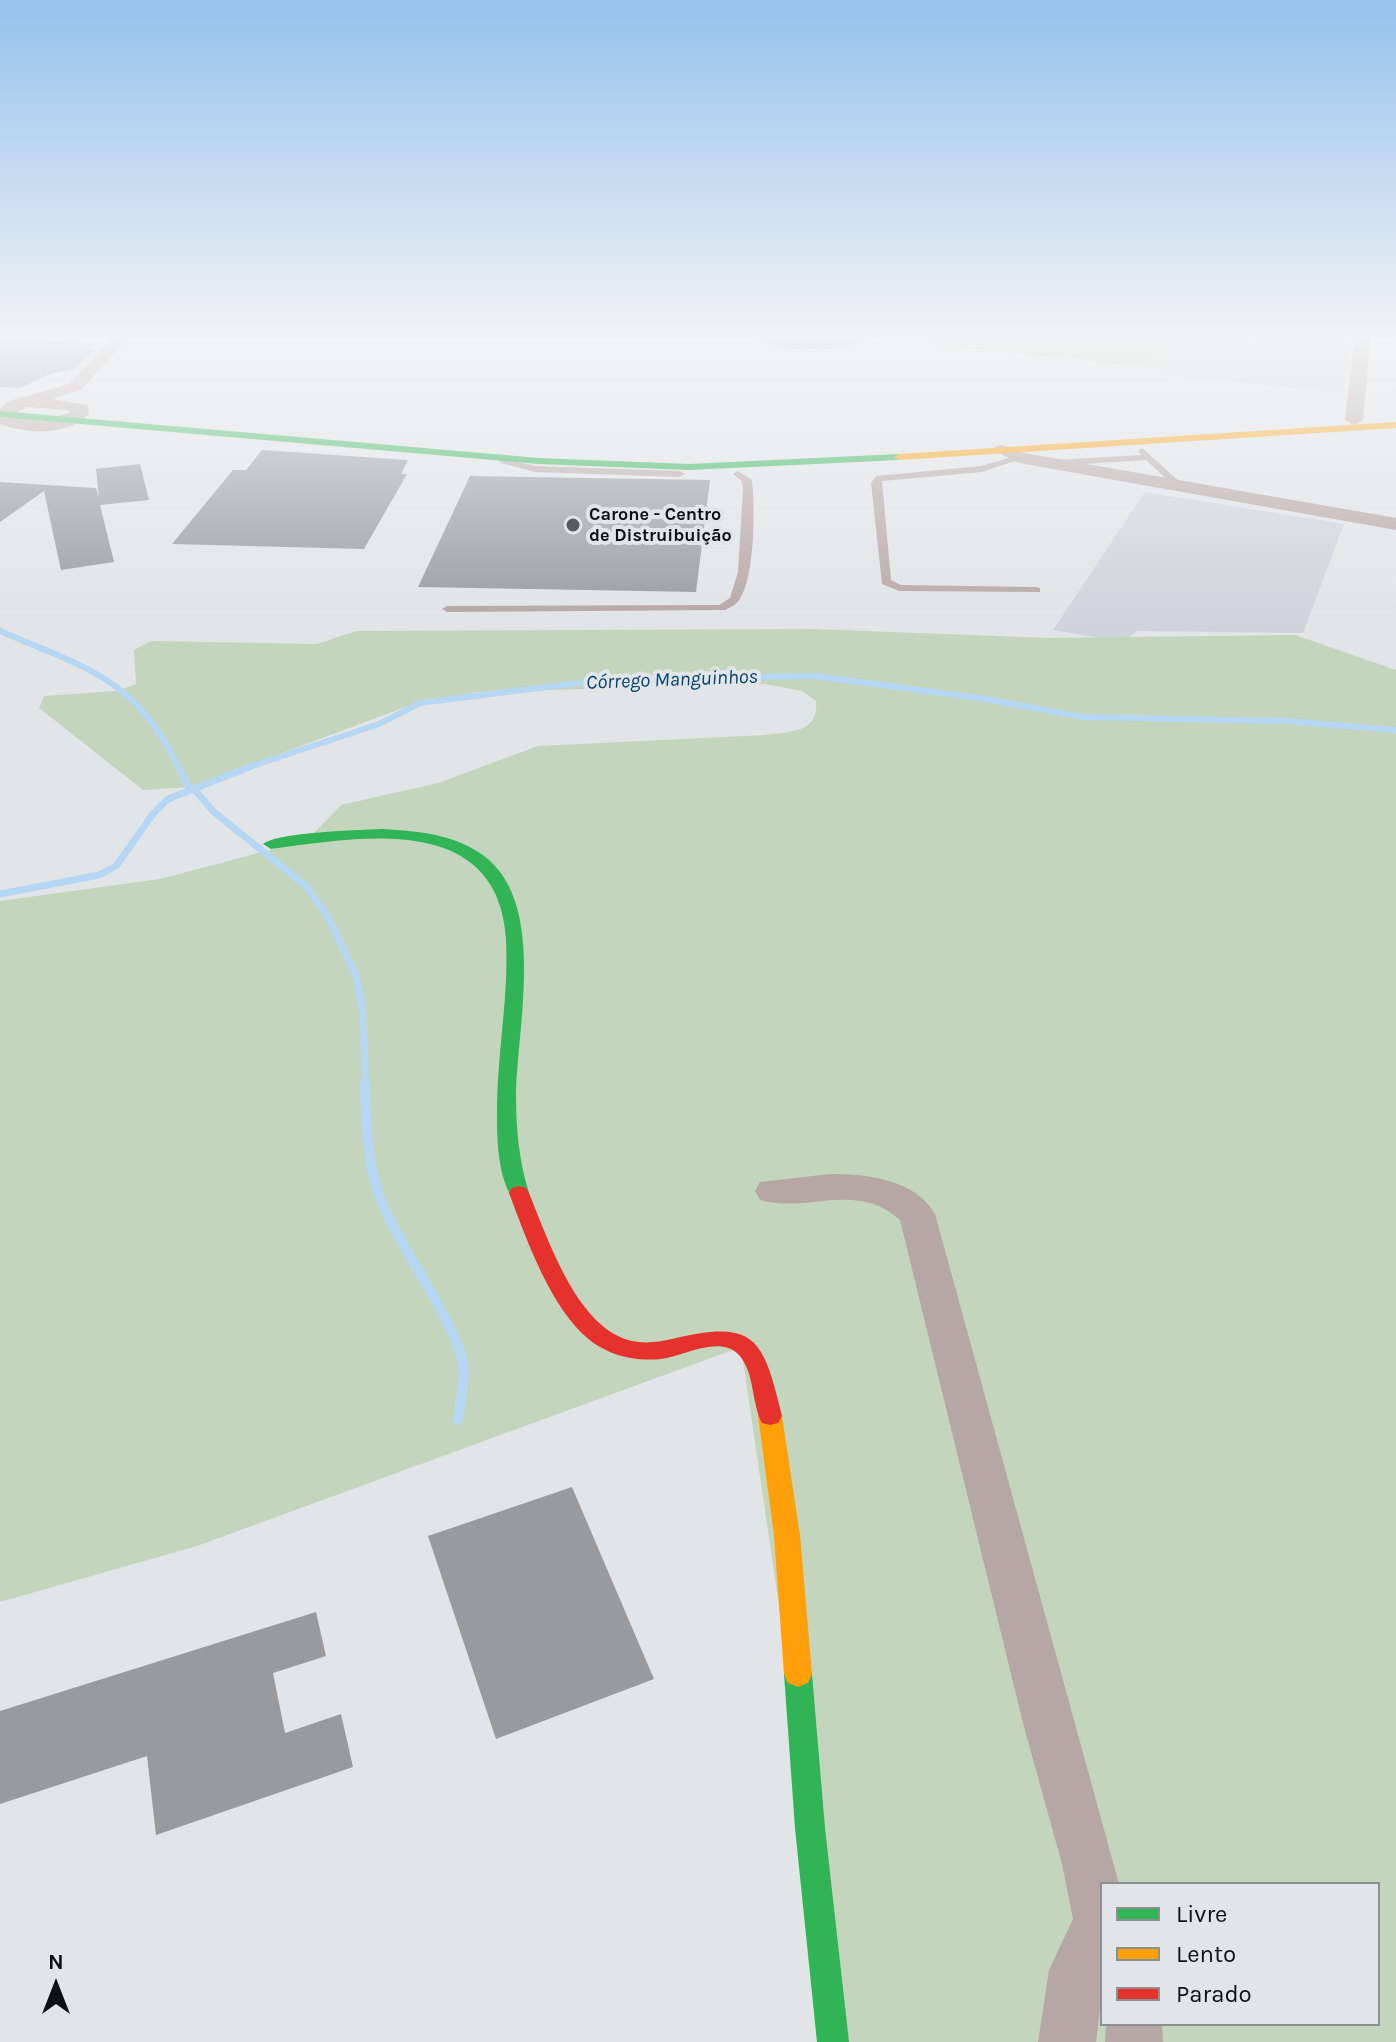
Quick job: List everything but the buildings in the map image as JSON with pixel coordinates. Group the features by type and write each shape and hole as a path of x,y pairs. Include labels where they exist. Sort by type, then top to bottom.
{"main road":[{"path":"256,432 487,457 738,470 1010,454 1283,432"},
{"path":"302,432 581,456 750,459 1164,432"},
{"path":"271,844 360,833 420,835 452,842 482,859 504,896 514,932 507,1111 510,1160 518,1192 565,1290 585,1319 606,1341 643,1353 723,1336 745,1347 752,1357 767,1399 784,1502 817,1912 833,2042"}],"street":[{"path":"11,438 20,432"},
{"path":"1010,454 1396,524"},
{"path":"773,1191 836,1186 880,1191 906,1201 917,1214 1049,1727 1088,1864 1100,1922"},
{"path":"1067,2042 1077,1970 1100,1929"}],"lane":[{"path":"1132,442 1178,485"},
{"path":"1010,454 982,469 879,478 876,483 883,532 884,575 886,582 899,588 1036,590"},
{"path":"1054,463 1147,457"},
{"path":"447,609 721,608 731,603 737,595 742,566 748,489 747,480 738,470"}],"shaded area":[{"path":"1145,492 1344,524 1303,633 1137,631 1123,642 1053,630"}],"green space":[{"path":"813,629 1049,638 1295,635 1396,670 1396,2042 843,2042 741,1347 197,1546 0,1602 0,901 160,879 285,846 311,836 341,805 438,783 538,746 783,733 808,725 816,712 816,701 802,691 764,684 478,692 416,703 191,787 143,790 39,708 44,696 117,691 136,684 134,650 151,641 317,644 356,631"}],"waterway":[{"path":"0,631 83,667 126,695 145,714 179,768"},
{"name":"Córrego Manguinhos","path":"252,766 379,724 420,703 610,679 815,676 986,699 1083,717 1286,721 1396,730"},
{"name":"Córrego Manguinhos","path":"0,894 99,875 116,866 153,814 168,799 252,766"},
{"name":"Córrego Manguinhos","path":"246,768 252,766"},
{"path":"179,768 190,790"},
{"path":"194,789 214,812 306,886 327,915 356,975 363,1013 366,1086"},
{"path":"365,1084 368,1146 377,1190 391,1223 442,1313 461,1354 464,1377 458,1420"}],"traffic: fast":[{"path":"210,432 539,461 689,467 899,457"},
{"path":"271,844 344,835 383,833 421,836 455,845 483,864 504,892 515,949 508,1061 508,1144 519,1193"},
{"path":"798,1674 810,1828 833,2042"}],"traffic: slow":[{"path":"899,457 1283,432"},
{"path":"770,1416 787,1535 798,1674"}],"traffic: jam":[{"path":"519,1193 555,1276 567,1297 595,1332 611,1343 637,1351 663,1350 709,1339 729,1338 746,1348 760,1372 770,1416"}],"place":[{"name":"Carone - Centro de Distruibuição","path":"573,525"}]}
